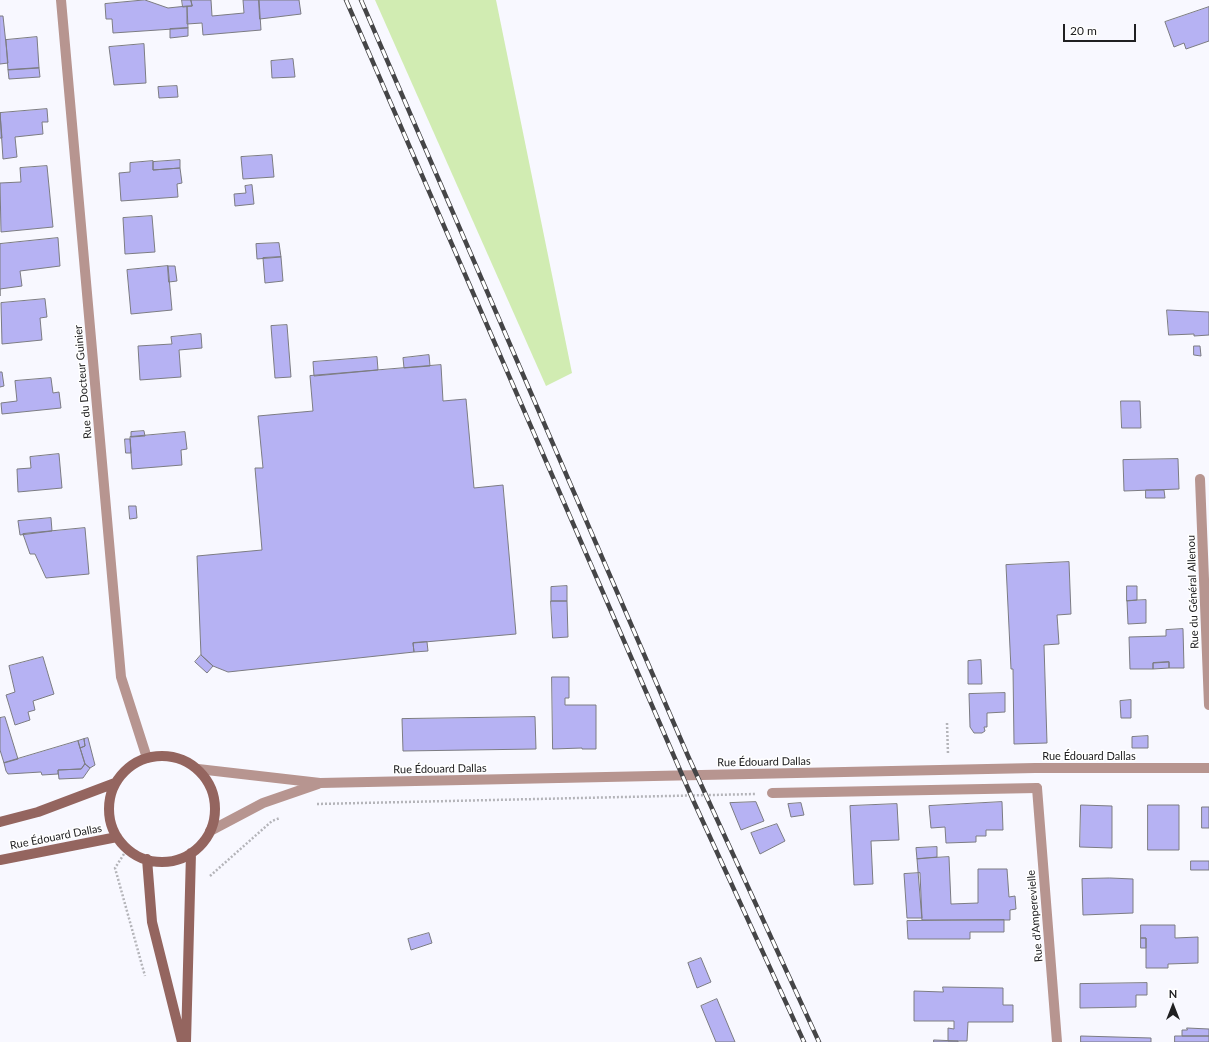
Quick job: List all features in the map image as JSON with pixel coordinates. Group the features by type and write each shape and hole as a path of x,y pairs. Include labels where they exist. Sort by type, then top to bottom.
{"main road":[{"path":"164,756 182,760 198,769 208,782 214,798 215,815 210,831 200,846 191,853 177,859 162,861 147,859 136,855 127,848 117,837 111,825 109,810 110,796 115,783 129,768 146,758 164,756"},
{"path":"0,822 38,812 115,783"},
{"name":"Rue Édouard Dallas","path":"0,860 117,837"},
{"path":"186,1042 191,853"},
{"path":"147,859 152,922 182,1042"}],"street":[{"name":"Rue du Docteur Guinier","path":"61,0 122,677 146,758"},
{"name":"Rue du Général Allenou","path":"1200,479 1209,705"},
{"name":"Rue Édouard Dallas","path":"198,769 320,783 1035,768 1209,768"},
{"name":"Rue Édouard Dallas","path":"210,831 263,804 320,783"},
{"name":"Rue d'Amperevielle","path":"772,793 1037,788 1057,1042"}],"path":[{"path":"947,723 949,770"},
{"path":"310,807 317,804 772,793"},
{"path":"210,876 272,821 285,816"}],"green space":[{"path":"375,0 496,0 572,373 546,386"}],"building":[{"path":"145,0 168,8 187,6 188,28 113,33 112,19 106,19 105,4"},
{"path":"182,0 191,0 192,6 183,7"},
{"path":"191,0 211,0 212,16 244,13 243,0 259,0 261,30 203,35 202,23 187,24 187,6 192,6"},
{"path":"259,0 299,0 301,14 260,19"},
{"path":"1209,7 1209,41 1186,49 1184,43 1174,47 1165,22"},
{"path":"0,16 3,16 8,63 0,64"},
{"path":"188,28 188,36 170,38 170,29"},
{"path":"37,37 39,68 8,70 6,40"},
{"path":"144,44 146,83 114,85 109,47"},
{"path":"293,59 295,77 272,78 271,61"},
{"path":"39,68 40,77 9,79 8,70"},
{"path":"177,86 178,97 159,98 158,87"},
{"path":"47,109 48,122 42,122 43,134 15,137 17,157 3,159 0,113"},
{"path":"0,113 2,138 0,138"},
{"path":"272,155 274,177 243,179 241,157"},
{"path":"180,160 180,168 153,170 153,162"},
{"path":"153,161 153,170 180,168 182,183 177,184 178,197 121,201 119,173 130,172 130,163"},
{"path":"47,166 53,227 1,232 0,183 21,182 20,168"},
{"path":"252,185 254,204 235,206 234,194 246,193 245,186"},
{"path":"152,216 155,252 125,254 123,218"},
{"path":"58,238 60,266 20,271 22,286 0,289 0,244"},
{"path":"279,243 281,257 257,259 256,244"},
{"path":"281,257 283,281 265,283 263,258"},
{"path":"168,266 175,266 177,281 169,282"},
{"path":"168,266 172,310 131,314 127,270"},
{"path":"45,299 47,317 40,318 42,340 2,344 1,303"},
{"path":"1167,310 1209,312 1209,335 1169,335"},
{"path":"287,325 291,377 275,378 271,326"},
{"path":"201,334 202,348 179,350 181,377 140,380 138,346 172,344 171,337"},
{"path":"1194,346 1200,346 1201,356 1194,355"},
{"path":"429,355 430,366 404,368 403,358"},
{"path":"377,357 378,370 314,376 313,362"},
{"path":"441,365 443,401 466,399 474,488 503,485 516,634 413,643 414,652 228,672 213,666 201,655 197,556 262,550 255,468 263,468 258,416 313,411 310,376"},
{"path":"0,372 2,372 4,386 0,387"},
{"path":"51,378 53,393 59,392 61,408 2,414 1,403 17,401 15,381"},
{"path":"1121,401 1140,401 1141,428 1122,428"},
{"path":"144,431 145,436 131,437 131,432"},
{"path":"185,432 187,449 181,450 182,465 132,469 130,437"},
{"path":"125,439 130,439 131,453 126,453"},
{"path":"59,454 62,488 18,492 17,469 31,468 30,457"},
{"path":"1178,459 1179,489 1124,491 1123,460"},
{"path":"1146,490 1164,490 1165,498 1146,498"},
{"path":"129,506 136,506 137,518 130,519"},
{"path":"51,518 52,531 20,535 18,521"},
{"path":"85,528 89,574 46,578 35,554 30,554 23,534"},
{"path":"1069,562 1071,614 1057,615 1059,644 1044,645 1047,743 1014,744 1013,669 1011,669 1006,565"},
{"path":"567,586 567,601 551,601 551,587"},
{"path":"1127,586 1137,586 1137,600 1127,601"},
{"path":"1146,600 1146,623 1128,624 1127,601"},
{"path":"551,601 567,601 568,637 553,638"},
{"path":"1183,629 1184,668 1169,668 1169,662 1153,663 1153,669 1130,669 1129,637 1166,636 1166,630"},
{"path":"427,642 428,651 414,652 413,643"},
{"path":"201,655 213,666 207,673 195,662"},
{"path":"43,657 54,694 33,701 35,710 28,712 30,720 15,725 6,695 15,692 9,666"},
{"path":"981,660 982,684 968,684 968,661"},
{"path":"1169,662 1169,668 1153,669 1153,663"},
{"path":"552,677 569,677 569,698 565,698 565,705 596,705 596,749 553,749"},
{"path":"1005,693 1005,712 987,713 987,727 984,727 985,731 982,733 974,733 970,727 969,694"},
{"path":"1131,700 1131,718 1121,718 1120,701"},
{"path":"5,717 18,759 4,763 0,750 0,718"},
{"path":"535,717 536,749 403,751 402,719"},
{"path":"1148,736 1148,748 1132,748 1132,737"},
{"path":"88,738 95,765 90,768 85,764 80,748 85,746 84,739"},
{"path":"84,739 85,746 80,748 78,741"},
{"path":"78,741 85,764 81,769 58,770 58,774 42,775 41,772 8,774 6,771 4,763"},
{"path":"85,764 90,768 83,778 59,779 58,770 81,769"},
{"path":"756,802 764,821 741,830 730,803"},
{"path":"1002,802 1003,830 986,830 986,836 976,836 976,842 946,843 945,827 931,828 929,806"},
{"path":"801,803 804,815 791,817 788,804"},
{"path":"897,804 899,840 871,841 873,884 854,885 850,806"},
{"path":"1081,805 1112,806 1112,848 1080,847"},
{"path":"1148,805 1179,805 1179,850 1148,850"},
{"path":"1202,807 1209,807 1209,828 1202,828"},
{"path":"777,824 785,841 760,854 751,833"},
{"path":"937,847 937,857 917,859 916,848"},
{"path":"949,857 951,904 978,903 978,869 1007,869 1009,897 1015,896 1016,909 1010,910 1010,920 922,920 917,859"},
{"path":"1191,861 1209,861 1209,870 1191,870"},
{"path":"920,873 922,918 907,918 904,874"},
{"path":"1082,879 1133,879 1133,913 1083,915"},
{"path":"1004,920 1004,932 970,932 970,939 908,939 907,921"},
{"path":"1141,925 1175,925 1175,938 1198,937 1198,963 1168,964 1168,968 1146,968 1146,938 1141,938"},
{"path":"429,933 432,943 411,950 408,939"},
{"path":"1141,938 1146,938 1146,948 1141,948"},
{"path":"701,958 711,982 697,988 688,963"},
{"path":"1147,983 1147,995 1136,995 1136,1007 1080,1008 1080,984"},
{"path":"943,987 1003,988 1003,1005 1013,1005 1013,1022 968,1022 967,1041 948,1041 948,1028 954,1029 954,1021 914,1021 914,991 943,992"},
{"path":"717,999 735,1042 716,1042 701,1006"},
{"path":"1187,1028 1209,1029 1209,1036 1182,1036 1182,1030 1187,1030"},
{"path":"1081,1036 1151,1038 1151,1042 1081,1042"},
{"path":"1175,1036 1209,1036 1209,1042 1175,1042"},
{"path":"934,1040 958,1041 958,1042 934,1042"}],"railway":[{"path":"346,0 693,800 804,1042"},
{"path":"361,0 688,756 819,1042"}]}
